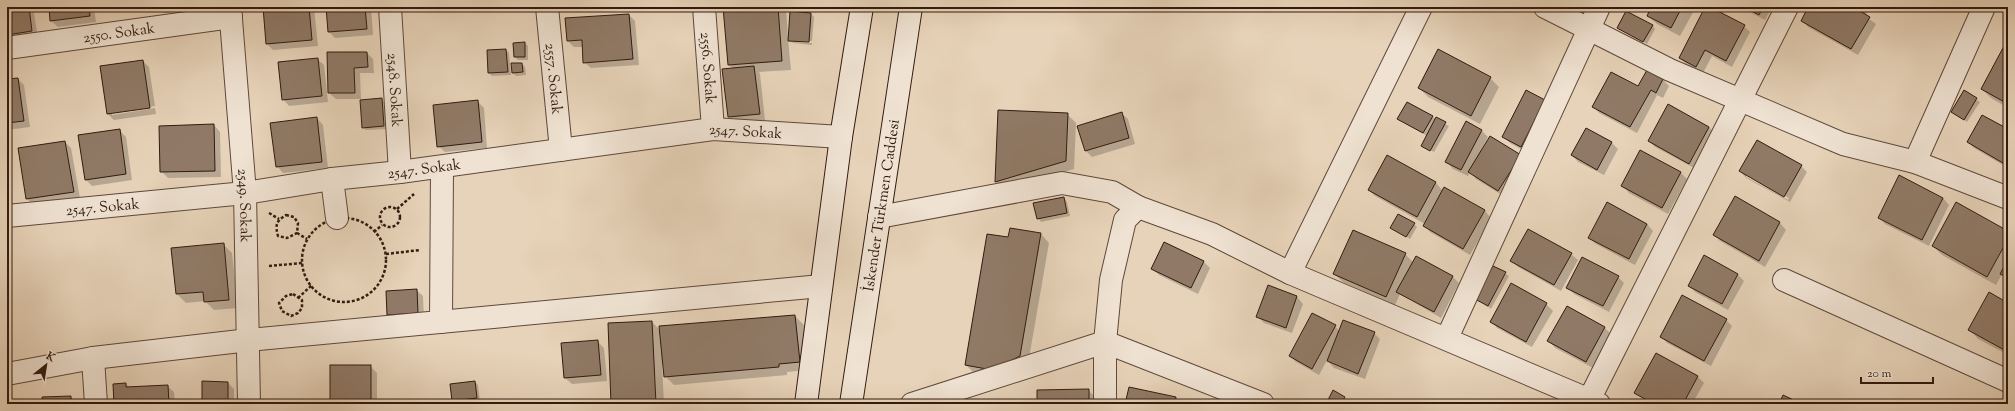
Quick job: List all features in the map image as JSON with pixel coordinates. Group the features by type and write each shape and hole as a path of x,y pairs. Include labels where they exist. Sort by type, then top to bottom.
{"street":[{"name":"2548. Sokak","path":"390,7 400,172"},
{"name":"2557. Sokak","path":"547,7 561,150"},
{"name":"2556. Sokak","path":"704,7 713,129"},
{"path":"806,404 841,137 862,7"},
{"name":"İskender Türkmen Caddesi","path":"851,404 911,7"},
{"path":"1290,273 1420,7"},
{"path":"1545,7 1670,70 1843,144 1915,162 2008,198"},
{"path":"1447,338 1588,28 1600,7"},
{"path":"880,217 1062,183 1112,192 1138,207 1212,234 1290,273 1447,338 1594,402 1787,7"},
{"path":"1915,162 1984,7"},
{"name":"2550. Sokak","path":"7,48 230,12"},
{"name":"2549. Sokak","path":"230,12 245,192 249,340 249,404"},
{"name":"2547. Sokak","path":"7,216 245,192 332,179 442,167 713,129 841,137"},
{"path":"441,322 442,167"},
{"path":"332,179 338,218"},
{"path":"1105,404 1105,342 1111,280 1125,220 1138,207"},
{"path":"1784,280 2008,381"},
{"path":"7,374 93,358 249,340 821,286"},
{"path":"912,404 1105,342 1263,404"},
{"path":"93,358 96,404"}],"path":[{"path":"397,209 420,190"},
{"path":"388,206 397,209 401,216 396,226 390,228 382,225 379,216 382,210 388,206"},
{"path":"286,215 294,217 298,223 297,233 287,238 278,236 276,226 279,219 286,215"},
{"path":"338,218 351,218 359,220 374,232 380,238 386,254 386,267 381,281 373,292 361,299 347,303 332,301 319,294 305,277 302,255 307,239 317,228 338,218"},
{"path":"374,232 382,225"},
{"path":"297,233 307,239"},
{"path":"386,254 426,250"},
{"path":"247,268 302,263"},
{"path":"298,298 312,285"},
{"path":"293,294 298,298 302,300 302,308 298,314 291,316 282,311 279,303 286,296 293,294"}],"building":[{"path":"7,7 29,7 32,31 7,35"},
{"path":"49,7 89,7 90,16 50,21"},
{"path":"263,7 309,7 312,40 266,44"},
{"path":"326,7 365,7 367,29 328,32"},
{"path":"723,7 778,7 782,61 728,65"},
{"path":"1651,7 1682,7 1671,28 1647,16"},
{"path":"1705,7 1710,7 1745,25 1726,61 1705,50 1696,67 1679,58"},
{"path":"1744,7 1763,7 1759,15"},
{"path":"1808,7 1860,7 1858,10 1870,17 1851,49 1801,21"},
{"path":"790,11 811,13 809,42 788,41"},
{"path":"1626,11 1653,25 1643,42 1617,28"},
{"path":"629,14 633,59 583,63 582,40 567,41 565,18"},
{"path":"525,42 525,57 514,57 513,43"},
{"path":"2004,46 2008,48 2008,104 1981,89"},
{"path":"506,49 508,72 488,73 487,50"},
{"path":"1438,49 1491,77 1471,116 1418,88"},
{"path":"327,52 367,52 368,67 354,68 355,93 328,93"},
{"path":"318,58 322,96 282,100 278,62"},
{"path":"143,60 150,108 107,114 100,66"},
{"path":"511,63 522,63 523,72 512,73"},
{"path":"754,66 760,114 728,117 722,69"},
{"path":"1647,70 1663,79 1656,93 1651,90 1630,127 1592,107 1611,72 1638,86"},
{"path":"18,78 24,121 7,123 7,79"},
{"path":"1526,90 1545,100 1521,147 1502,137"},
{"path":"1964,90 1977,98 1964,120 1951,112"},
{"path":"382,98 384,126 362,128 360,100"},
{"path":"478,100 482,142 437,147 433,105"},
{"path":"1407,102 1433,116 1423,133 1397,119"},
{"path":"1668,104 1709,127 1689,164 1648,141"},
{"path":"998,110 1068,113 1066,161 995,182"},
{"path":"1122,112 1129,138 1085,151 1077,126"},
{"path":"1982,115 2008,129 2008,166 1967,142"},
{"path":"317,117 322,162 276,167 270,123"},
{"path":"1436,117 1446,122 1430,151 1421,146"},
{"path":"1466,121 1482,130 1461,170 1445,162"},
{"path":"214,124 215,171 160,172 159,126"},
{"path":"1586,128 1612,142 1597,170 1571,155"},
{"path":"120,129 126,174 85,180 78,135"},
{"path":"1490,136 1521,155 1498,191 1468,172"},
{"path":"1757,140 1802,165 1784,197 1739,171"},
{"path":"65,141 74,192 26,199 18,148"},
{"path":"1640,150 1681,172 1662,208 1621,186"},
{"path":"1387,155 1436,182 1417,217 1368,190"},
{"path":"1899,175 1943,198 1922,240 1878,218"},
{"path":"1444,187 1485,210 1463,249 1423,226"},
{"path":"1735,196 1780,222 1759,261 1713,235"},
{"path":"1064,197 1067,213 1037,219 1033,203"},
{"path":"1607,202 1647,224 1629,259 1588,238"},
{"path":"1956,202 2008,231 2008,239 1987,277 1932,246"},
{"path":"1398,214 1415,223 1406,237 1390,228"},
{"path":"1010,228 1041,233 1020,356 992,370 965,365 987,234 1008,237"},
{"path":"1528,229 1572,253 1554,285 1510,261"},
{"path":"1353,230 1406,253 1386,297 1333,274"},
{"path":"1164,242 1204,261 1191,288 1151,269"},
{"path":"224,243 229,300 204,302 203,292 176,294 171,248"},
{"path":"1704,255 1738,274 1722,304 1688,286"},
{"path":"1416,256 1453,276 1434,312 1396,292"},
{"path":"1582,257 1619,276 1603,306 1566,288"},
{"path":"2008,259 2008,278 2000,274"},
{"path":"1493,266 1506,272 1488,306 1475,299"},
{"path":"1511,283 1547,303 1526,342 1490,322"},
{"path":"1268,285 1297,296 1286,328 1256,317"},
{"path":"417,289 418,313 387,315 386,291"},
{"path":"1989,292 2008,303 2008,352 1968,330"},
{"path":"1682,295 1727,319 1704,361 1660,337"},
{"path":"1567,306 1605,327 1586,362 1547,341"},
{"path":"1312,313 1336,325 1312,369 1289,356"},
{"path":"795,315 800,362 779,364 779,367 664,377 659,326"},
{"path":"1343,320 1375,332 1358,374 1327,361"},
{"path":"652,321 656,404 611,404 608,323"},
{"path":"598,340 601,375 564,378 561,343"},
{"path":"1656,353 1698,376 1683,404 1654,404 1634,393"},
{"path":"330,365 371,365 371,404 330,404"},
{"path":"202,381 228,382 228,404 202,404"},
{"path":"475,381 477,398 452,401 450,384"},
{"path":"126,383 126,387 168,385 169,404 114,404 113,384"},
{"path":"1129,387 1176,397 1175,404 1125,404"},
{"path":"1089,389 1089,404 1037,404 1037,390"},
{"path":"1333,390 1345,397 1341,404 1326,404"},
{"path":"1783,395 1802,404 1779,404"},
{"path":"71,396 71,404 43,404 42,397"},
{"path":"1512,401 1520,404 1511,404"},
{"path":"602,403 602,404 569,404"}]}
